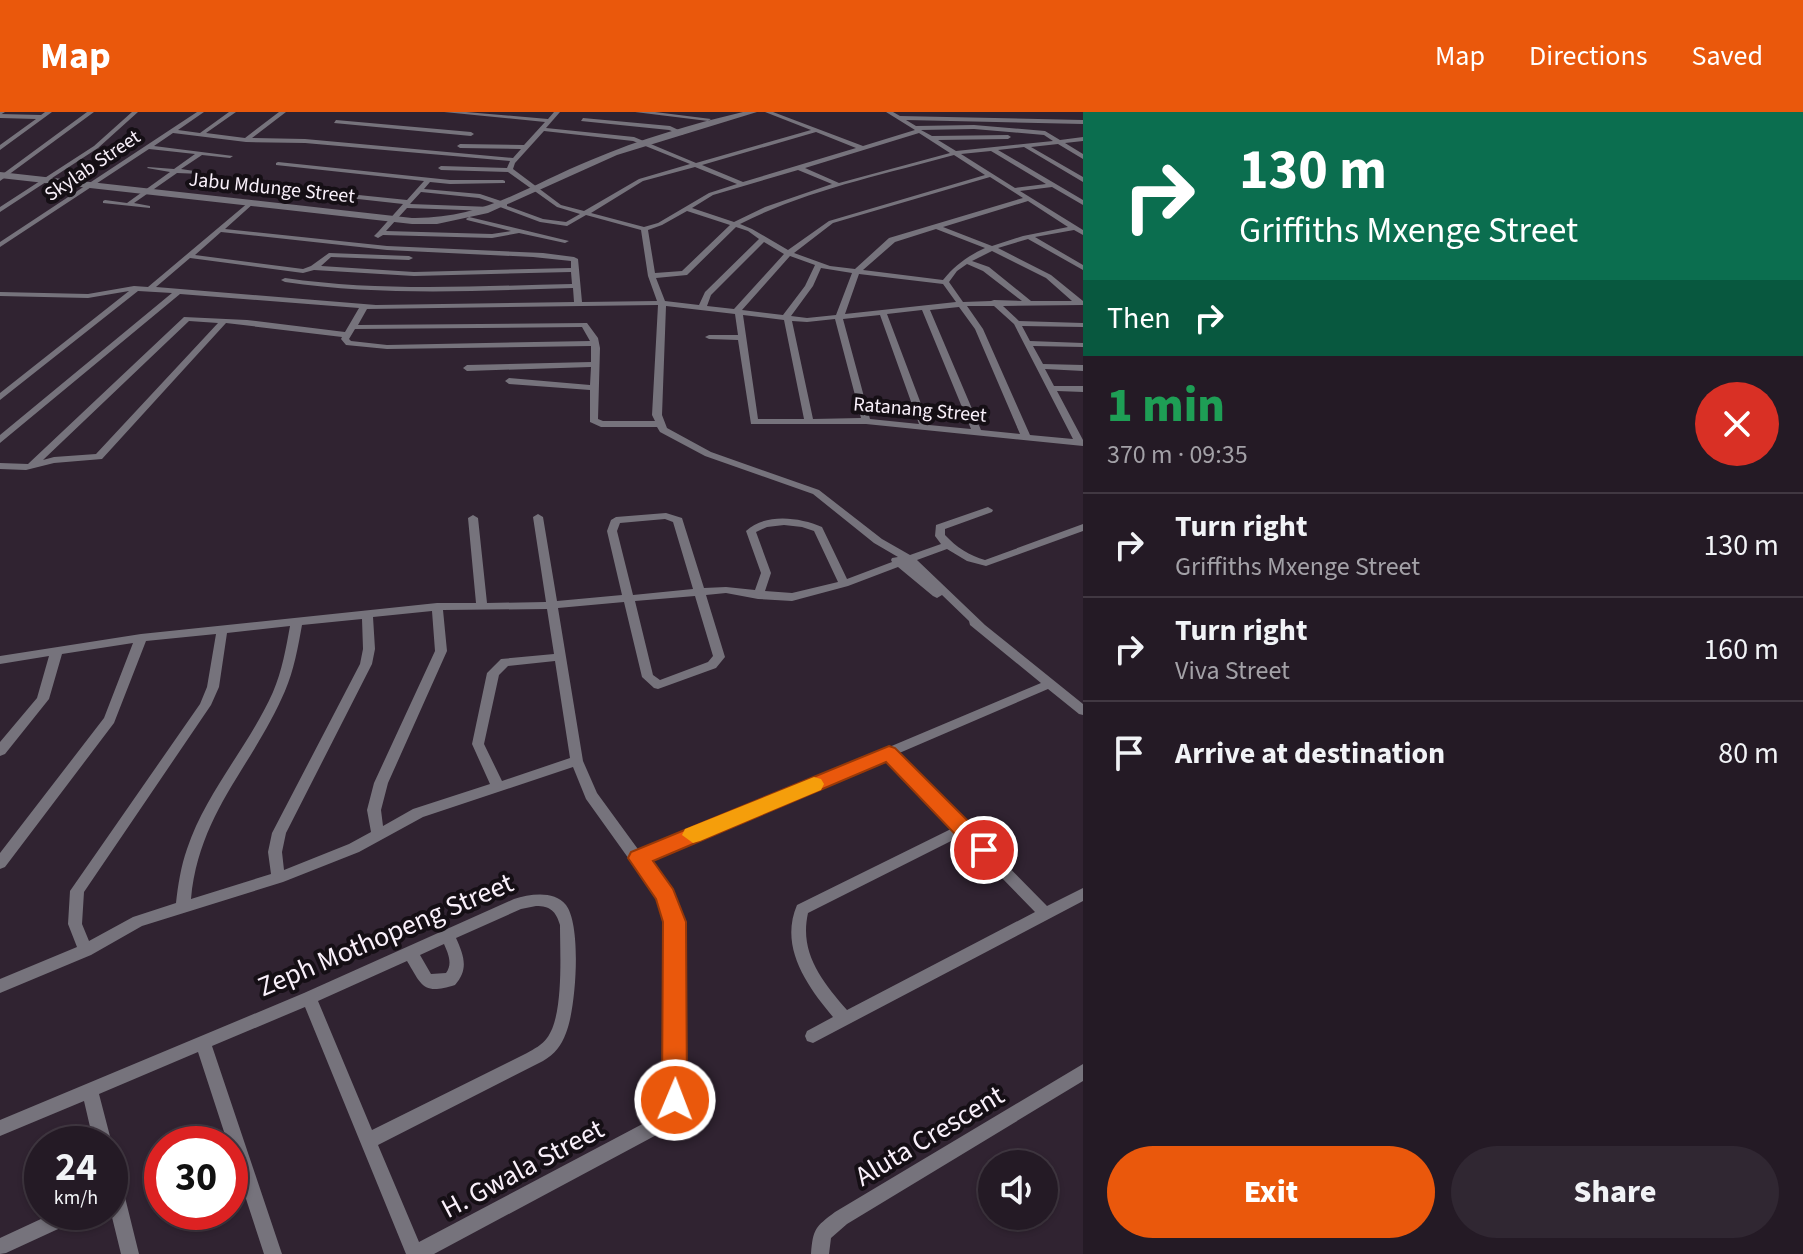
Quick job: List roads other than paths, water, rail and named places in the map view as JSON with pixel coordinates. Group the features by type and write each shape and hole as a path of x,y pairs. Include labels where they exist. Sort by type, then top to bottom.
{"street":[{"path":"2,176 91,112"},
{"path":"0,210 96,147 135,112"},
{"name":"Skylab Street","path":"0,245 201,112"},
{"path":"200,135 233,112"},
{"path":"246,140 283,112"},
{"path":"447,112 549,121"},
{"path":"517,118 524,112"},
{"path":"503,182 515,160 557,112"},
{"path":"573,132 588,112"},
{"path":"638,112 711,118"},
{"name":"Jabu Mdunge Street","path":"2,176 433,223 469,219 594,162 682,133 711,118 753,112"},
{"path":"768,112 862,148 887,154"},
{"path":"889,112 1081,231"},
{"path":"1027,112 1037,122"},
{"path":"0,114 46,115"},
{"path":"449,156 491,114"},
{"path":"0,148 46,115"},
{"path":"898,118 1083,122"},
{"path":"221,120 231,121"},
{"path":"583,120 670,128 682,133"},
{"path":"336,122 471,134"},
{"path":"1064,123 1083,137"},
{"path":"441,168 508,170 559,206 644,229 660,224 711,194 917,130 985,128 1048,134 1083,157"},
{"path":"543,129 627,137 742,184"},
{"path":"172,131 246,140 305,141 515,160"},
{"path":"418,190 483,196 500,206 559,224 570,223 641,180 815,131"},
{"path":"931,138 1035,133"},
{"path":"652,276 684,273 734,225 767,208 955,153 1083,137"},
{"path":"1023,145 1083,180"},
{"path":"460,146 526,147"},
{"path":"148,147 230,156"},
{"path":"862,148 872,157"},
{"path":"990,148 1083,203"},
{"path":"128,205 200,153"},
{"path":"278,164 429,179 503,182 512,187"},
{"path":"798,167 839,185"},
{"path":"150,168 199,173"},
{"path":"709,337 743,338 738,313 740,306 789,253 831,222 991,175"},
{"path":"368,247 429,179"},
{"path":"1014,190 1053,185"},
{"path":"251,186 406,204 500,206"},
{"path":"866,421 839,318 856,272 892,240 1028,199"},
{"path":"105,202 148,207"},
{"path":"150,289 251,203"},
{"path":"686,208 734,225 789,253 819,264 856,272 945,282 979,329 1026,437"},
{"path":"469,219 565,241"},
{"path":"937,227 1030,266 1081,303"},
{"path":"644,229 652,276 662,303 659,424"},
{"path":"219,230 368,247 572,257 578,305"},
{"path":"945,282 966,261 992,249 1029,237 1081,231"},
{"path":"380,233 492,236 516,232"},
{"path":"1029,237 1083,268"},
{"path":"703,306 708,294 763,239"},
{"path":"314,268 329,255 436,258 543,255"},
{"path":"188,256 295,270 314,268 414,274 574,270"},
{"path":"966,261 986,269 1028,302"},
{"path":"809,419 788,319 790,307 809,286 819,264"},
{"path":"265,299 295,270"},
{"path":"285,280 336,288 414,291 576,286"},
{"path":"0,294 84,297 138,288 364,307 662,303 788,319 839,318 994,302 1081,303"},
{"path":"0,397 138,288"},
{"path":"0,440 179,291"},
{"path":"994,302 1017,323 1081,443"},
{"path":"364,307 345,340 349,343 376,347 595,343"},
{"path":"925,308 933,319 977,432"},
{"path":"883,313 925,427"},
{"path":"32,465 185,320 225,320 351,331 580,325 588,328 595,343 596,422 659,424 670,435 735,463 816,492 904,560 1083,711"},
{"path":"0,466 99,457 225,320"},
{"path":"1017,323 1083,325"},
{"name":"Ratanang Street","path":"743,338 754,422 809,419 866,421 1081,443"},
{"path":"1027,343 1083,345"},
{"path":"467,368 596,364"},
{"path":"1039,366 1083,368"},
{"path":"509,381 595,388"},
{"path":"1050,388 1083,389"},
{"path":"988,510 940,527 940,536 948,545 971,559 986,563 1083,527"},
{"path":"666,516 678,520 719,649 717,661 677,681 658,685 648,677 627,596 612,531 613,523 624,518 666,516"},
{"path":"538,517 577,761 597,805 639,858 1049,684"},
{"path":"473,518 482,607"},
{"path":"758,595 766,573 751,531 767,524 801,523 818,529 844,584"},
{"path":"0,660 141,638 437,607 553,605 699,591 736,590 792,597 844,584 948,545"},
{"path":"378,836 374,810 381,783 441,651 437,607"},
{"path":"278,878 275,852 279,833 369,655 367,614"},
{"path":"183,908 184,872 192,844 276,699 297,621"},
{"path":"86,950 75,924 77,891 205,705 216,674 222,630"},
{"path":"0,863 110,720 141,638"},
{"path":"0,751 43,699 57,650"},
{"path":"497,785 478,744 493,673 505,662 560,657"},
{"path":"889,753 1046,914"},
{"path":"0,986 86,950 138,921 278,878 378,836 418,813 577,761"},
{"path":"845,1020 804,966 800,922 802,909 963,829"},
{"name":"H. Gwala Street","path":"415,1254 656,1126 671,1111 676,1090 674,922 666,895 639,858"},
{"path":"813,1036 1083,894"},
{"name":"Zeph Mothopeng Street","path":"0,1128 309,998 519,903 542,899 557,903 565,914 567,925 560,1032 542,1054 370,1140"},
{"path":"410,952 427,981 450,980 457,972 458,958 447,935"},
{"path":"309,998 415,1254"},
{"path":"203,1043 273,1254"},
{"name":"Aluta Crescent","path":"820,1254 822,1233 841,1218 1083,1072"},
{"path":"90,1090 99,1126"},
{"path":"0,1247 37,1230"},
{"path":"123,1230 130,1254"}]}
